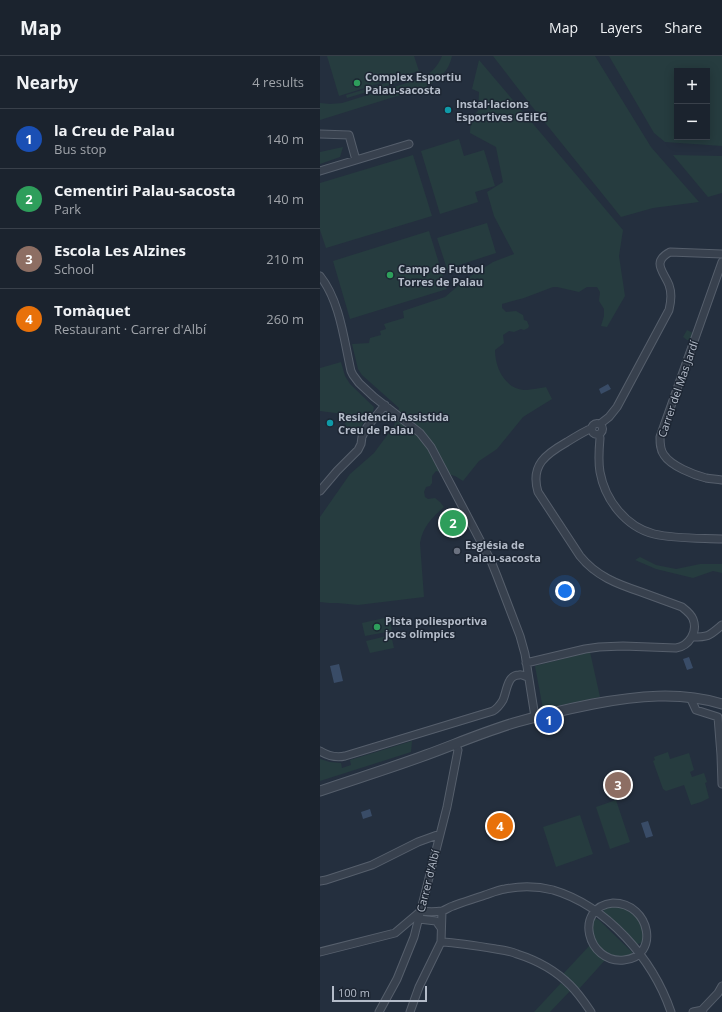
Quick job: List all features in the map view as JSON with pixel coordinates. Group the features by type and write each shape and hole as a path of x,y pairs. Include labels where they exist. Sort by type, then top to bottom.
{"street":[{"path":"320,134 349,135 356,160"},
{"path":"320,171 409,144"},
{"path":"526,663 599,647 617,646 676,648 685,645 692,637 694,624 693,618 689,612 682,607 611,581 586,563 538,492 536,486 536,472 539,464 545,456 564,443 592,428 594,424 600,424 618,407 669,310 671,290 661,271 660,263 662,258 670,252 722,254"},
{"name":"Carrer del Mas Jardí","path":"722,262 660,437 660,442 664,456 677,466 705,478 722,480"},
{"path":"320,276 333,296 351,371 359,382 420,433 431,447 491,561 520,636 525,654 535,717"},
{"path":"320,491 358,450 367,427 385,405"},
{"path":"600,424 603,429 599,434 599,464 603,485 614,505 631,523 653,533 670,537 722,539"},
{"path":"592,428 595,433 599,434"},
{"path":"692,637 705,637 712,634 722,625"},
{"path":"320,752 337,757 345,756 493,711 499,707 504,699 509,681 513,677 519,674 528,677"},
{"path":"320,791 424,756 516,722 560,711 620,699 661,696 690,697 722,704"},
{"path":"690,697 696,710 718,717 722,784"},
{"name":"Carrer d'Albí","path":"379,1012 397,979 414,937 447,807 458,750 455,744"},
{"path":"320,881 372,865 418,842 440,834"},
{"path":"320,952 395,933 421,911 442,911 504,889 528,887 552,890 574,899 595,911 615,927 640,954 653,972 662,988 671,1012"},
{"path":"614,903 624,904 636,911 643,920 646,933 645,944 640,954 631,959 620,960 609,958 599,951 592,941 589,930 590,919 595,911 600,907 614,903"},
{"name":"Carrer d'Albí","path":"410,1012 419,987 441,942 442,911"},
{"path":"419,919 436,921 441,928"},
{"path":"441,942 503,950 516,953 532,960 548,968 562,978 581,997 591,1012"},
{"path":"693,1012 702,1011 720,992 722,986"}],"green space":[{"name":"Complex Esportiu Palau-sacosta","path":"327,56 414,56 419,71 339,96"},
{"path":"442,56 452,56 446,71 426,87 320,120 320,103 342,103 423,78 439,63"},
{"path":"493,56 595,56 651,147 699,202 653,208 621,217"},
{"path":"609,56 722,56 722,146 665,142 654,133"},
{"path":"479,60 623,230 619,256 625,296 607,327 601,326 604,316 604,309 599,301 600,292 597,287 587,287 579,292 553,287 524,298 502,304 502,308 506,312 516,311 523,315 524,320 527,321 529,326 524,330 521,329 514,332 509,331 503,335 504,343 495,350 495,357 502,376 511,385 524,390 546,387 552,399 523,417 497,449 479,461 463,481 455,476 436,471 432,476 432,483 430,486 426,487 424,492 425,497 428,499 435,498 444,507 432,519 421,537 420,543 424,597 358,605 320,602 320,517 350,474 374,453 394,426 399,408 362,375 358,369 352,344 369,343 370,338 381,335 380,331 386,329 384,324 404,318 403,311 445,297 466,279 493,262 514,254 494,216 487,192 503,182 496,147 470,133 471,118 478,111 479,92 472,89"},
{"path":"402,78 403,81 347,98 346,95"},
{"path":"459,139 464,156 484,150 495,186 475,192 478,202 440,214 421,151"},
{"path":"343,147 340,157 320,164 320,152"},
{"path":"413,155 432,216 326,248 320,230 320,183"},
{"path":"673,155 722,156 722,193 708,197"},
{"path":"487,223 496,253 447,269 437,238"},
{"name":"Camp de Futbol Torres de Palau","path":"429,231 447,289 350,319 333,261"},
{"path":"687,330 693,333 690,340 683,337"},
{"path":"341,362 345,376 350,384 374,407 373,411 362,425 360,431 346,427 343,414 320,411 320,368"},
{"path":"640,557 656,565 676,569 700,564 722,564 722,573 713,571 693,578 656,569 635,560"},
{"name":"Pista poliesportiva jocs olímpics","path":"389,617 392,631 365,636 362,623"},
{"path":"391,635 394,648 370,653 366,641"},
{"path":"590,652 600,697 543,709 535,666"},
{"path":"412,741 411,752 320,781 320,759 341,763 342,768 351,765 350,760"},
{"path":"668,752 670,759 689,753 694,770 690,772 692,777 704,773 709,798 691,805 684,785 666,791 663,789 653,761 655,760 654,757"},
{"path":"616,800 630,842 610,849 596,807"},
{"path":"580,815 593,854 556,867 543,827"},
{"path":"607,906 620,906 635,915 643,931 642,943 637,944 614,920 604,913 604,909"},
{"path":"594,919 599,920 632,952 632,955 627,957 614,956 602,950 597,944 591,930"},
{"path":"591,944 606,959 579,989 563,974"},
{"path":"561,983 570,991 550,1012 534,1012"}],"water":[{"path":"608,384 611,389 601,394 599,389"},
{"path":"689,657 693,668 687,670 683,659"},
{"path":"339,664 343,681 334,683 330,666"},
{"path":"370,809 372,816 363,819 361,812"},
{"path":"648,821 653,836 646,838 641,823"}],"place":[{"name":"Complex Esportiu Palau-sacosta","path":"357,83"},
{"name":"Instal·lacions Esportives GEiEG","path":"448,110"},
{"name":"Camp de Futbol Torres de Palau","path":"390,275"},
{"name":"Residència Assistida Creu de Palau","path":"330,423"},
{"name":"Cementiri Palau-sacosta","path":"453,523"},
{"name":"Església de Palau-sacosta","path":"457,551"},
{"name":"Pista poliesportiva jocs olímpics","path":"377,627"},
{"name":"la Creu de Palau","path":"549,720"},
{"name":"Escola Les Alzines","path":"618,785"},
{"name":"Tomàquet","path":"500,826"}]}
